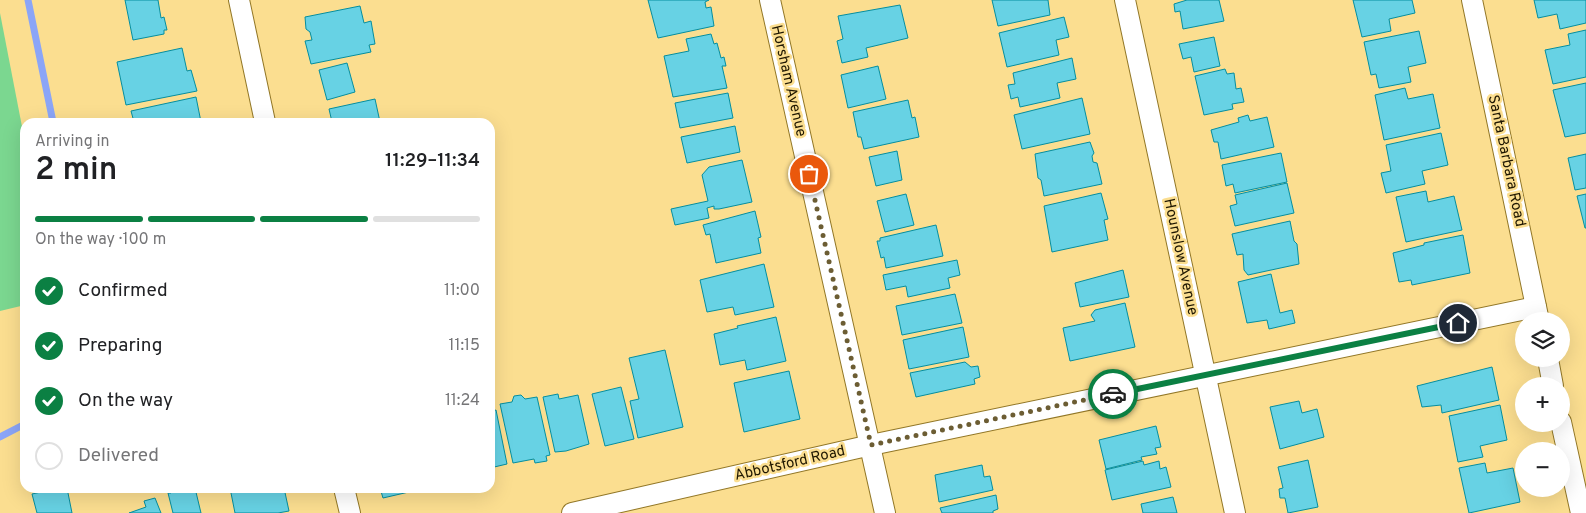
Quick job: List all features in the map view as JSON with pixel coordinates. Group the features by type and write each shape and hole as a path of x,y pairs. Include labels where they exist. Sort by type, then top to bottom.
{"street":[{"path":"239,0 264,118"},
{"name":"Horsham Avenue","path":"770,0 885,513"},
{"name":"Hounslow Avenue","path":"1125,0 1235,513"},
{"name":"Santa Barbara Road","path":"1472,0 1538,312"},
{"name":"Abbotsford Road","path":"572,513 871,445 1205,375 1515,318"},
{"path":"1563,432 1581,513"},
{"path":"345,493 350,513"}],"green space":[{"path":"0,13 20,118 20,306 0,311"}],"building":[{"path":"125,0 158,0 161,18 164,17 167,30 164,30 164,34 133,40"},
{"path":"648,0 709,0 705,2 706,8 711,7 714,26 658,38"},
{"path":"992,0 1048,0 1050,15 998,26"},
{"path":"1187,0 1219,0 1224,21 1183,29 1180,11 1175,12 1174,4"},
{"path":"1353,0 1412,0 1415,13 1389,19 1391,31 1362,37"},
{"path":"1534,0 1586,0 1586,23 1560,29 1557,14 1538,18"},
{"path":"900,5 908,38 866,48 868,57 842,63 837,41 843,39 838,16"},
{"path":"360,6 364,23 371,21 375,44 369,45 371,52 311,64 305,41 312,40 310,32 306,29 305,17"},
{"path":"1064,17 1069,37 1056,40 1059,55 1007,67 999,33"},
{"path":"1586,30 1586,77 1553,84 1545,50 1570,45 1568,34"},
{"path":"1419,31 1426,63 1408,67 1411,82 1379,88 1376,74 1371,75 1364,42"},
{"path":"711,34 714,44 717,43 721,58 724,57 726,66 722,66 727,88 673,97 664,56 689,51 686,39"},
{"path":"1214,37 1220,66 1194,72 1191,57 1183,59 1179,44"},
{"path":"182,48 187,71 191,70 197,91 126,105 117,62"},
{"path":"1072,58 1076,79 1057,83 1060,98 1020,107 1018,97 1011,99 1008,85 1015,84 1013,73"},
{"path":"347,63 355,92 327,100 319,70"},
{"path":"878,66 886,99 848,108 841,75"},
{"path":"1225,69 1227,74 1234,73 1236,89 1241,88 1244,102 1232,104 1233,109 1204,115 1195,76"},
{"path":"1586,83 1586,133 1565,137 1553,90"},
{"path":"1405,88 1408,99 1433,94 1440,128 1384,140 1375,95"},
{"path":"728,93 733,118 680,128 675,103"},
{"path":"196,97 200,118 133,118 131,111"},
{"path":"1082,98 1090,134 1022,149 1014,115"},
{"path":"375,99 379,118 331,118 329,109"},
{"path":"908,100 912,118 915,117 919,137 864,149 861,137 858,137 853,112"},
{"path":"1248,115 1250,121 1267,117 1274,147 1221,159 1218,142 1214,142 1211,130 1239,122 1238,118"},
{"path":"735,126 740,152 687,163 681,137"},
{"path":"1441,133 1448,165 1422,171 1425,184 1386,193 1381,173 1391,171 1386,145"},
{"path":"1090,142 1094,153 1092,156 1093,162 1097,163 1102,184 1044,196 1041,180 1038,178 1035,154"},
{"path":"897,151 902,180 876,186 869,157"},
{"path":"1281,153 1287,182 1235,193 1233,184 1226,186 1222,165"},
{"path":"1586,154 1586,188 1575,190 1568,158"},
{"path":"742,160 752,202 719,209 714,209 714,206 707,208 709,218 675,225 671,209 708,201 702,175 709,167"},
{"path":"1287,183 1294,213 1235,226 1230,206 1237,204 1235,195"},
{"path":"1426,191 1428,202 1454,196 1462,230 1406,242 1396,197"},
{"path":"1101,193 1108,219 1104,220 1108,240 1052,252 1044,206"},
{"path":"906,194 914,225 885,232 877,201"},
{"path":"1586,194 1586,228 1585,228 1577,196"},
{"path":"755,211 761,237 758,238 761,253 716,263 710,234 706,235 703,225"},
{"path":"1290,221 1294,241 1297,244 1299,264 1248,275 1244,270 1243,254 1237,255 1232,234"},
{"path":"936,225 943,256 886,268 884,257 881,258 877,241 880,241 880,238"},
{"path":"1463,235 1470,273 1412,285 1411,280 1399,282 1393,253 1424,245 1424,243"},
{"path":"957,260 960,275 948,278 950,288 908,297 906,286 886,290 883,275"},
{"path":"764,264 774,307 735,315 733,307 707,312 700,280"},
{"path":"1123,270 1129,297 1080,307 1075,283"},
{"path":"1271,274 1280,313 1292,310 1295,323 1269,329 1267,320 1247,323 1238,282"},
{"path":"955,294 962,323 902,335 896,306"},
{"path":"1125,303 1135,347 1070,361 1063,328 1095,321 1091,315 1095,310"},
{"path":"776,317 786,361 747,370 745,360 720,365 714,334 738,328 737,326"},
{"path":"963,327 969,357 909,369 903,340"},
{"path":"665,350 683,427 638,438 630,401 639,399 629,358"},
{"path":"965,362 971,367 978,366 980,377 974,379 975,384 916,397 910,373"},
{"path":"1492,367 1499,400 1442,413 1441,405 1422,407 1417,386"},
{"path":"789,371 800,419 744,432 734,383"},
{"path":"621,387 634,439 605,446 592,394"},
{"path":"558,394 559,399 578,395 589,444 566,451 555,452 543,397"},
{"path":"521,395 525,399 537,397 550,455 546,456 547,461 535,463 534,459 513,463 500,404 512,402 514,396"},
{"path":"1299,401 1302,413 1317,409 1324,437 1280,449 1270,407"},
{"path":"1500,405 1507,440 1480,446 1483,457 1458,462 1449,416"},
{"path":"495,410 507,464 495,467"},
{"path":"1156,426 1161,447 1155,448 1157,454 1141,457 1142,460 1106,469 1099,440"},
{"path":"1308,460 1318,507 1288,513 1285,498 1280,498 1279,489 1283,488 1278,467"},
{"path":"1143,461 1144,465 1159,461 1160,469 1166,467 1171,487 1112,500 1105,470"},
{"path":"1485,463 1487,473 1513,468 1515,497 1519,497 1520,502 1469,513 1459,468"},
{"path":"982,465 984,477 990,476 993,490 939,502 935,475"},
{"path":"68,493 72,513 37,513 32,494"},
{"path":"168,493 196,493 201,513 173,513"},
{"path":"231,493 285,493 289,511 278,513 235,513"},
{"path":"382,493 404,493 383,498"},
{"path":"996,495 998,509 993,511 993,513 942,513 940,508"},
{"path":"1173,497 1177,513 1143,513 1141,504"},
{"path":"155,498 161,513 129,513 146,507 144,501"}],"waterway":[{"path":"28,0 52,118"},
{"path":"0,437 20,427"}],"way so far":[{"path":"809,174 871,445 1113,394"}],"route":[{"path":"1113,394 1458,323"}]}
